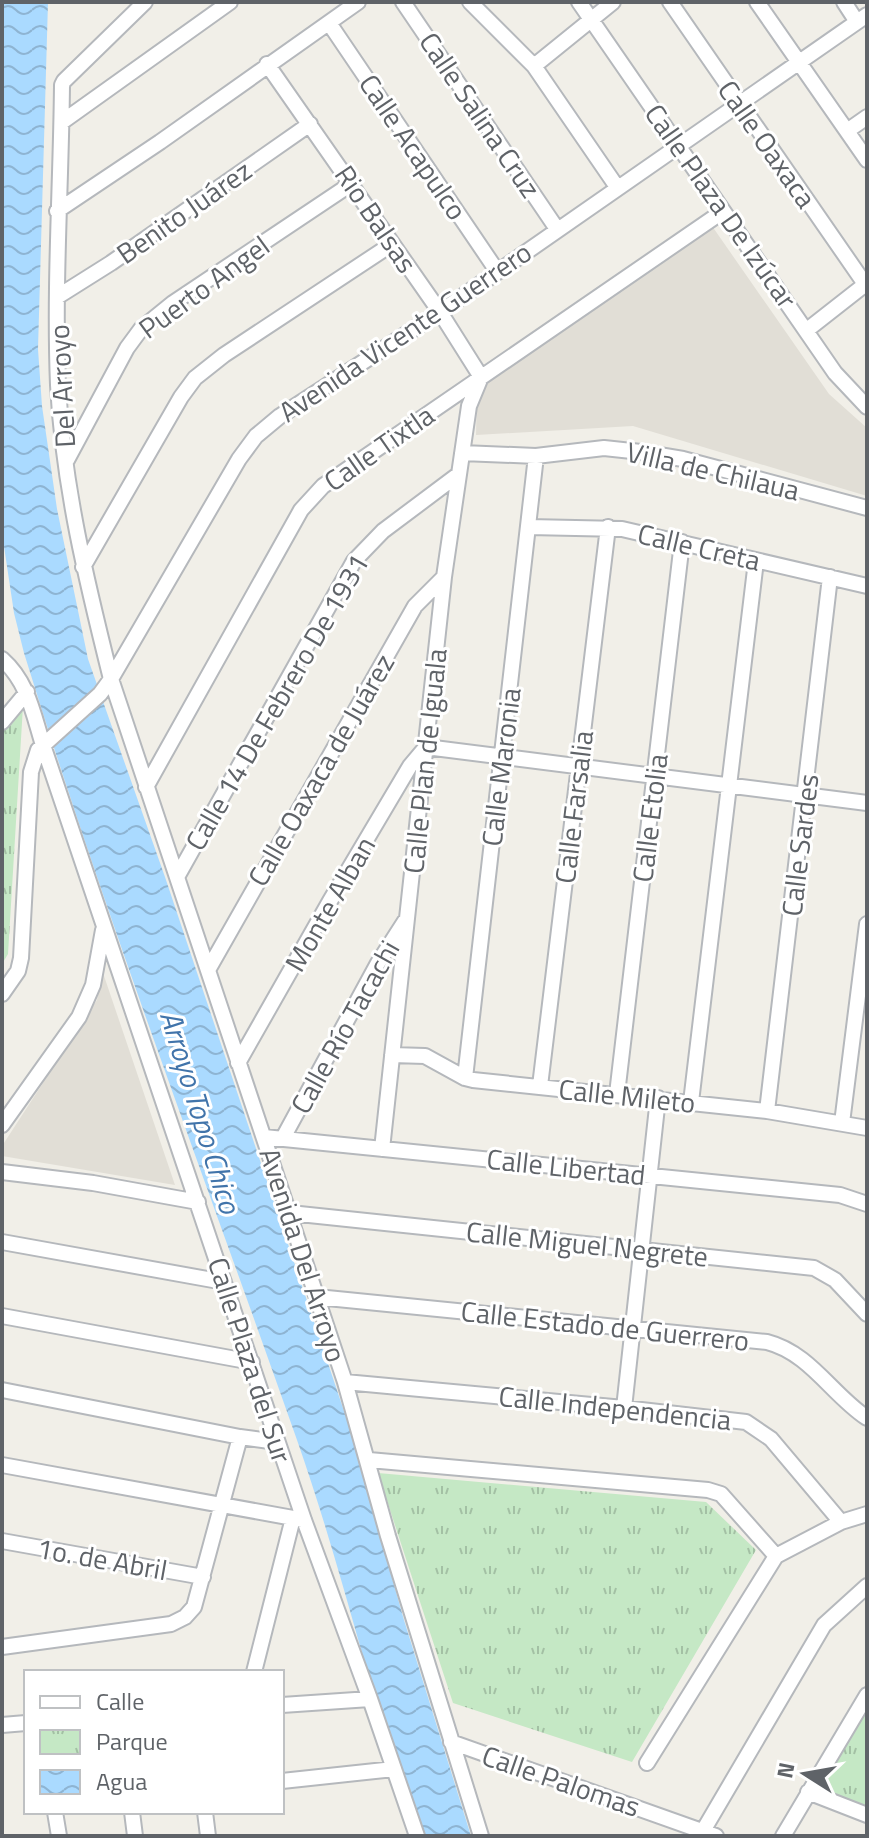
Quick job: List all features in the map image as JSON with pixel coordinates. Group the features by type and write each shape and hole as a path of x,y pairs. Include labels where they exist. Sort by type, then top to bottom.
{"street":[{"name":"Del Arroyo","path":"111,679 83,567 58,387 57,211 62,89 64,81 145,2"},
{"path":"62,122 230,2"},
{"path":"57,211 358,2"},
{"name":"Calle Salina Cruz","path":"403,2 557,229"},
{"path":"470,2 534,66 617,187"},
{"name":"Calle Plaza De Izúcar","path":"579,2 835,373 867,407"},
{"path":"534,66 613,2"},
{"name":"Calle Oaxaca","path":"670,2 866,285"},
{"path":"757,2 867,160"},
{"path":"844,2 862,18"},
{"name":"Avenida Vicente Guerrero","path":"43,745 100,694 111,679 239,459 256,436 280,416 440,312 862,18"},
{"name":"Calle Acapulco","path":"329,23 497,271"},
{"name":"Rio Balsas","path":"267,64 440,312 481,377"},
{"path":"847,131 867,117"},
{"name":"Benito Juárez","path":"57,297 111,263 310,124"},
{"name":"Puerto Angel","path":"66,461 127,348 141,329 173,303 351,184"},
{"name":"Calle Tixtla","path":"146,787 301,510 323,486 722,212"},
{"path":"83,567 195,378 224,355 392,244"},
{"path":"807,330 866,285"},
{"name":"Calle Plan de Iguala","path":"382,1149 444,577 469,406 481,377"},
{"name":"Villa de Chilaua","path":"462,453 536,456 604,448 655,454 867,508"},
{"name":"Calle Maronia","path":"465,1078 536,456"},
{"name":"Calle 14 De Febrero De 1931","path":"177,877 354,561 383,531 459,474"},
{"name":"Calle Creta","path":"529,527 608,527 867,586"},
{"name":"Calle Farsalia","path":"540,1086 608,527"},
{"name":"Calle Etolia","path":"617,1094 682,542"},
{"path":"691,1102 756,561"},
{"name":"Calle Oaxaca de Juárez","path":"208,970 415,606 444,577"},
{"name":"Calle Sardes","path":"767,1111 830,577"},
{"name":"Calle Plaza del Sur","path":"2,659 15,671 27,692 252,1362 298,1519 370,1699 417,1836"},
{"name":"Avenida Del Arroyo","path":"111,679 345,1382 451,1742 484,1835"},
{"path":"2,722 27,692"},
{"path":"2,994 18,971 21,958 31,772 35,754 43,745"},
{"path":"426,747 867,803"},
{"name":"Monte Alban","path":"238,1063 338,887 410,766 426,747"},
{"name":"Calle Río Tacachi","path":"283,1138 378,963 408,917"},
{"path":"842,1123 867,924"},
{"path":"2,1125 83,1010 93,985 104,926"},
{"name":"Calle Mileto","path":"392,1055 425,1056 465,1078 767,1111 867,1128"},
{"path":"624,1408 658,1098"},
{"name":"Calle Libertad","path":"264,1137 840,1195 867,1204"},
{"path":"2,1172 93,1183 198,1202"},
{"name":"Calle Miguel Negrete","path":"290,1213 814,1268 835,1280 867,1314"},
{"path":"2,1242 224,1282"},
{"name":"Calle Estado de Guerrero","path":"317,1297 778,1345 807,1363 850,1406 867,1418"},
{"path":"2,1316 252,1362"},
{"name":"Calle Independencia","path":"345,1382 731,1419 759,1428 771,1439 841,1522"},
{"path":"2,1390 277,1442"},
{"path":"2,1647 179,1621 194,1607 240,1437"},
{"path":"369,1460 708,1490 721,1494 776,1556"},
{"path":"2,1465 298,1519 255,1670"},
{"path":"647,1763 776,1556 841,1522 867,1514"},
{"name":"1o. de Abril","path":"2,1541 203,1577"},
{"path":"706,1834 817,1635 839,1610 866,1588"},
{"path":"783,1836 867,1695"},
{"path":"284,1705 370,1699"},
{"path":"2,1725 24,1723"},
{"name":"Calle Palomas","path":"451,1742 706,1834"},
{"path":"284,1781 394,1769"},
{"path":"808,1792 867,1815"},
{"path":"55,1814 59,1836"},
{"path":"132,1814 135,1836"},
{"path":"205,1814 208,1836"}],"shaded area":[{"path":"712,226 829,394 867,428 867,496 633,426 476,435 477,390"},
{"path":"102,970 175,1185 2,1156 2,1146 97,1000"}],"green space":[{"path":"23,706 8,954 2,964 2,729"},
{"path":"378,1473 706,1502 756,1550 632,1762 453,1703"},
{"path":"867,1704 867,1809 817,1787"}],"water":[{"name":"Arroyo Topo Chico","path":"2,2 48,2 38,349 42,406 57,509 88,659 165,877 349,1426 404,1620 471,1836 417,1836 314,1489 122,950 24,653 14,613 2,533"}]}
